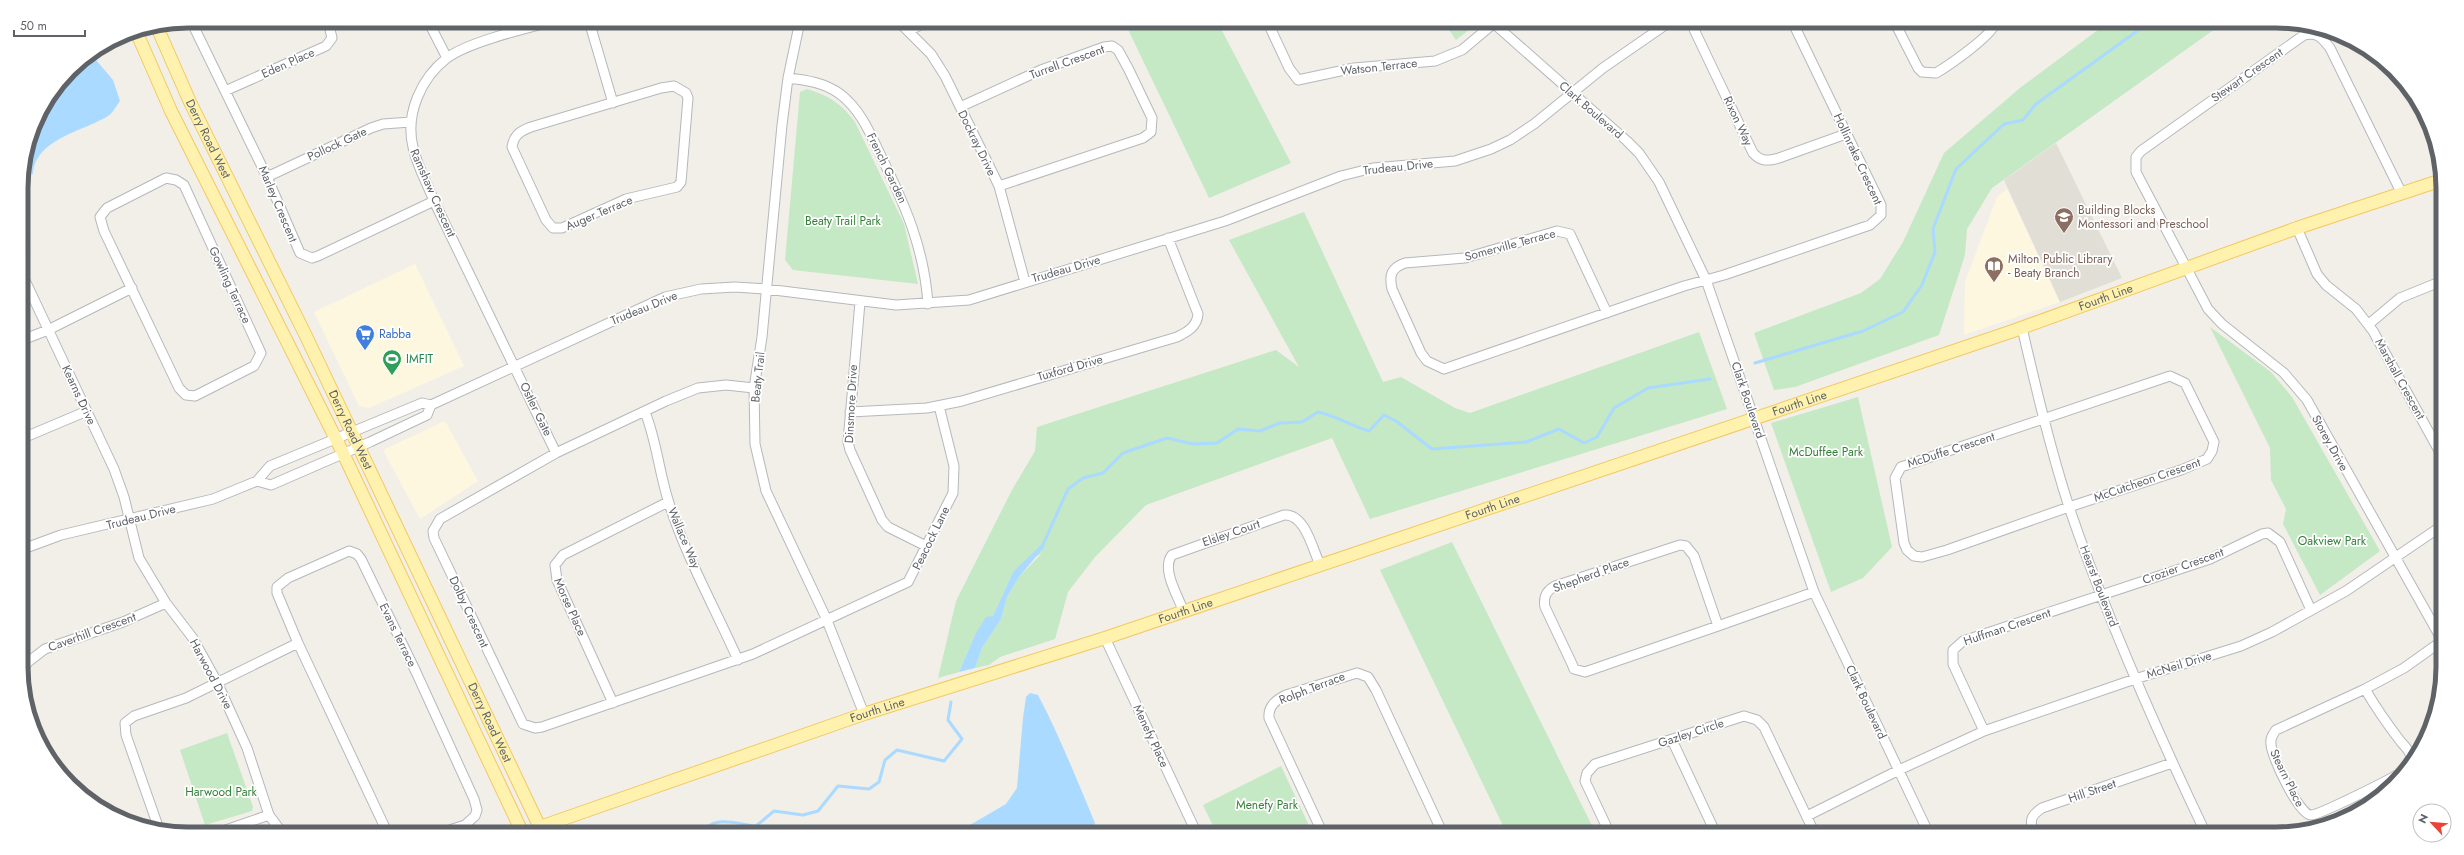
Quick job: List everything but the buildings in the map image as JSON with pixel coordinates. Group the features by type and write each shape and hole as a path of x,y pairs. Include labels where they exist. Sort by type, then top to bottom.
{"main road":[{"name":"Derry Road West","path":"159,31 190,102 359,446 541,827"},
{"name":"Derry Road West","path":"138,35 171,112 335,438 520,827"},
{"name":"Fourth Line","path":"550,827 864,714 1104,638 1183,610 1754,419 2022,328 2297,228 2401,192 2436,182"}],"street":[{"name":"Marley Crescent","path":"194,28 267,177 296,247 305,257 312,258 434,201"},
{"name":"Eden Place","path":"225,91 326,46 332,38 330,28"},
{"path":"432,28 448,58"},
{"name":"Ramshaw Crescent","path":"514,366 434,201 416,160 412,145 411,122 418,96 424,84 448,58 485,42 531,28"},
{"path":"591,28 613,103"},
{"name":"Beaty Trail","path":"799,28 788,78 762,337 754,388 755,444 766,491 826,618 864,714"},
{"name":"Dockray Drive","path":"906,28 931,54 960,107 998,186 1025,282"},
{"path":"909,31 915,28"},
{"name":"Watson Terrace","path":"1270,28 1289,68 1298,80 1354,68 1435,61 1462,50 1486,28"},
{"name":"Clark Boulevard","path":"1498,28 1574,93 1627,141 1650,167 1668,197 1706,280 1814,592 1926,827"},
{"name":"Trudeau Drive","path":"28,547 60,535 129,520 213,499 257,481 270,466 422,403 432,405 666,297 701,289 766,289 860,302 896,305 969,300 1225,221 1340,176 1373,168 1426,165 1477,155 1510,140 1574,93 1603,68 1661,28"},
{"name":"Rixon Way","path":"1693,28 1753,153 1758,159 1768,161 1779,158 1846,134"},
{"name":"Hollinrake Crescent","path":"1706,280 1870,225 1878,220 1881,215 1881,205 1795,28"},
{"path":"1898,28 1918,68 1928,74 1940,71 1981,40 1994,28"},
{"name":"Stewart Crescent","path":"2185,269 2136,172 2136,157 2141,151 2304,35 2319,35 2330,48 2401,192"},
{"name":"Turrell Crescent","path":"960,107 1041,70 1104,47 1112,46 1118,50 1128,68 1152,118 1151,132 1143,138 998,186"},
{"name":"French Garden","path":"788,78 807,80 833,89 849,101 864,122 909,215 923,261 928,304"},
{"name":"Auger Terrace","path":"674,86 686,93 688,110 681,182 672,190 626,199 569,226 558,230 553,228 546,220 515,155 512,147 513,139 524,129 613,103 661,88 674,86"},
{"name":"Pollock Gate","path":"267,177 371,128 383,124 411,122"},
{"name":"Gowling Terrace","path":"166,178 179,181 184,184 260,347 261,353 258,364 195,396 186,395 179,388 132,288 104,231 100,217 107,208 166,178"},
{"name":"Marshall Crescent","path":"2297,228 2317,274 2326,285 2356,309 2369,324 2436,445"},
{"name":"Somerville Terrace","path":"1607,313 1575,242 1570,234 1557,231 1465,258 1397,266 1392,271 1390,280 1392,288 1421,353 1427,361 1444,369 1706,280"},
{"name":"Tuxford Drive","path":"850,412 939,406 978,397 1177,337 1187,332 1194,327 1198,314 1168,238"},
{"name":"Storey Drive","path":"2185,269 2208,309 2222,324 2284,373 2306,400 2396,557 2436,631"},
{"name":"Marshall Crescent","path":"2369,324 2400,298 2436,283"},
{"name":"Kearns Drive","path":"28,287 114,469 129,520"},
{"path":"28,338 48,330 132,288"},
{"name":"Dinsmore Drive","path":"860,302 850,412 848,442 850,450 882,520 888,527 926,546"},
{"name":"Hearst Boulevard","path":"2022,328 2044,420 2069,506 2135,679 2172,763 2203,827"},
{"name":"Ostler Gate","path":"514,366 556,453"},
{"name":"McCutcheon Crescent","path":"2044,420 2170,376 2185,383 2214,442 2212,451 2207,459 2187,468 2069,506"},
{"name":"Dolby Crescent","path":"754,388 726,385 698,388 556,453 440,519 433,531 434,538 523,724 535,728 542,727 738,660 826,618"},
{"name":"Trudeau Drive","path":"257,481 271,484 359,446 427,415 432,405"},
{"name":"Peacock Lane","path":"826,618 908,582 953,493 955,480 954,466 939,406"},
{"path":"28,436 87,411"},
{"name":"Wallace Way","path":"645,412 654,435 668,502 680,533 738,660"},
{"name":"McDuffe Crescent","path":"2044,420 1898,469 1895,478 1904,542 1907,550 1914,556 1922,557 2069,506"},
{"name":"Morse Place","path":"613,703 557,580 555,565 563,555 668,502"},
{"name":"Elsley Court","path":"1183,610 1168,569 1168,560 1172,555 1284,515 1292,515 1299,520 1320,565"},
{"name":"Harwood Drive","path":"129,520 139,558 166,603 192,638 217,682 247,748 269,815 278,827"},
{"name":"McNeil Drive","path":"1899,770 1984,731 2135,679 2241,646 2346,591 2436,530"},
{"name":"Crozier Crescent","path":"2102,594 2210,559 2256,535 2268,533 2280,542 2311,610"},
{"name":"Shepherd Place","path":"1718,626 1694,556 1686,546 1680,545 1555,586 1549,589 1544,601 1545,607 1572,664 1580,672 1590,671 1718,626 1814,592"},
{"name":"Evans Terrace","path":"385,827 279,601 277,587 288,578 349,551 357,554 416,672 474,799 476,810 470,821 455,827"},
{"name":"Huffman Crescent","path":"1984,731 1953,664 1953,650 1958,644 2102,594"},
{"name":"Caverhill Crescent","path":"28,662 45,649 123,622 166,603"},
{"name":"Menefy Place","path":"1104,638 1195,827"},
{"path":"157,824 126,735 124,723 134,716 186,698 298,643"},
{"name":"Stearn Place","path":"2392,777 2315,815 2305,813 2298,806 2273,754 2271,745 2273,734 2280,727 2365,689 2404,668 2436,646"},
{"name":"Rolph Terrace","path":"1320,827 1269,718 1268,712 1276,700 1286,695 1357,673 1368,677 1376,690 1440,827"},
{"name":"Stearn Place","path":"2365,689 2390,728 2410,754"},
{"name":"Gazley Circle","path":"1607,827 1585,781 1587,773 1594,764 1744,716 1757,720 1764,726 1812,827"},
{"path":"1672,740 1713,827"},
{"name":"Hill Street","path":"2031,827 2030,822 2032,815 2042,808 2172,763"},
{"path":"1807,816 1899,770"},
{"path":"234,827 269,815"}],"shaded area":[{"name":"Building Blocks Montessori and Preschool","path":"2056,143 2122,278 2060,302 2004,180"},
{"path":"2007,189 2060,302 1964,335 1965,282 1997,197"},
{"path":"415,264 464,366 369,408 359,406 314,312"},
{"path":"445,421 478,481 420,519 383,450"}],"green space":[{"path":"1127,28 1221,28 1291,163 1209,198"},
{"path":"1448,28 1467,28 1469,30 1456,40"},
{"path":"2101,28 2216,28 1992,188 1967,229 1965,255 1939,335 1795,387 1774,390 1754,333 1861,293 1880,279 1903,242 1944,153 2020,88"},
{"name":"Beaty Trail Park","path":"807,89 822,94 840,105 855,122 904,224 918,284 793,270 785,260 800,92"},
{"path":"1304,212 1383,382 1401,377 1455,408 1470,413 1699,332 1727,409 1370,519 1332,438 1146,505 1095,557 1068,592 1055,639 1000,657 989,665 975,668 982,648 1001,619 1007,597 1019,577 1042,553 1013,572 993,616 975,635 959,672 938,678 956,601 1012,490 1035,451 1037,427 1276,350 1299,367 1229,240"},
{"name":"Oakview Park","path":"2210,327 2271,372 2292,397 2380,551 2320,595 2283,524 2286,509 2271,480 2270,448"},
{"name":"McDuffee Park","path":"1858,397 1892,547 1863,578 1831,592 1771,423"},
{"path":"1452,542 1593,827 1504,827 1380,570"},
{"name":"Harwood Park","path":"227,733 253,807 252,811 205,825 180,750"},
{"name":"Menefy Park","path":"1281,766 1310,827 1214,827 1203,805"}],"water":[{"path":"95,58 113,80 120,101 110,115 51,144 42,152 36,162 33,174 28,175 33,146 44,117 68,82"},
{"path":"1040,546 1045,546 1019,577 1007,597 1001,619 982,648 975,668 959,672 975,635 986,617 993,616 1013,572"},
{"path":"1030,693 1038,695 1054,727 1095,823 1093,827 970,827 970,825 1006,804 1017,788 1026,697"}],"waterway":[{"path":"1755,363 1863,331 1903,312 1922,285 1935,252 1933,229 1956,169 2004,124 2023,120 2036,104 2141,28"},
{"path":"1041,549 1068,489 1083,478 1103,473 1123,453 1167,438 1193,444 1217,443 1238,429 1260,431 1280,423 1302,422 1318,412 1369,431 1384,415 1396,421 1432,449 1526,442 1559,429 1584,443 1597,437 1614,408 1648,388 1710,379"},
{"path":"708,827 719,822 756,826 774,811 803,815 818,811 838,786 869,789 879,782 885,760 897,750 944,761 962,739 948,720 951,702"}],"place":[{"name":"Building Blocks Montessori and Preschool","path":"2064,234"},
{"name":"Milton Public Library - Beaty Branch","path":"1994,283"},
{"name":"Rabba","path":"365,351"},
{"name":"IMFIT","path":"392,376"}]}
